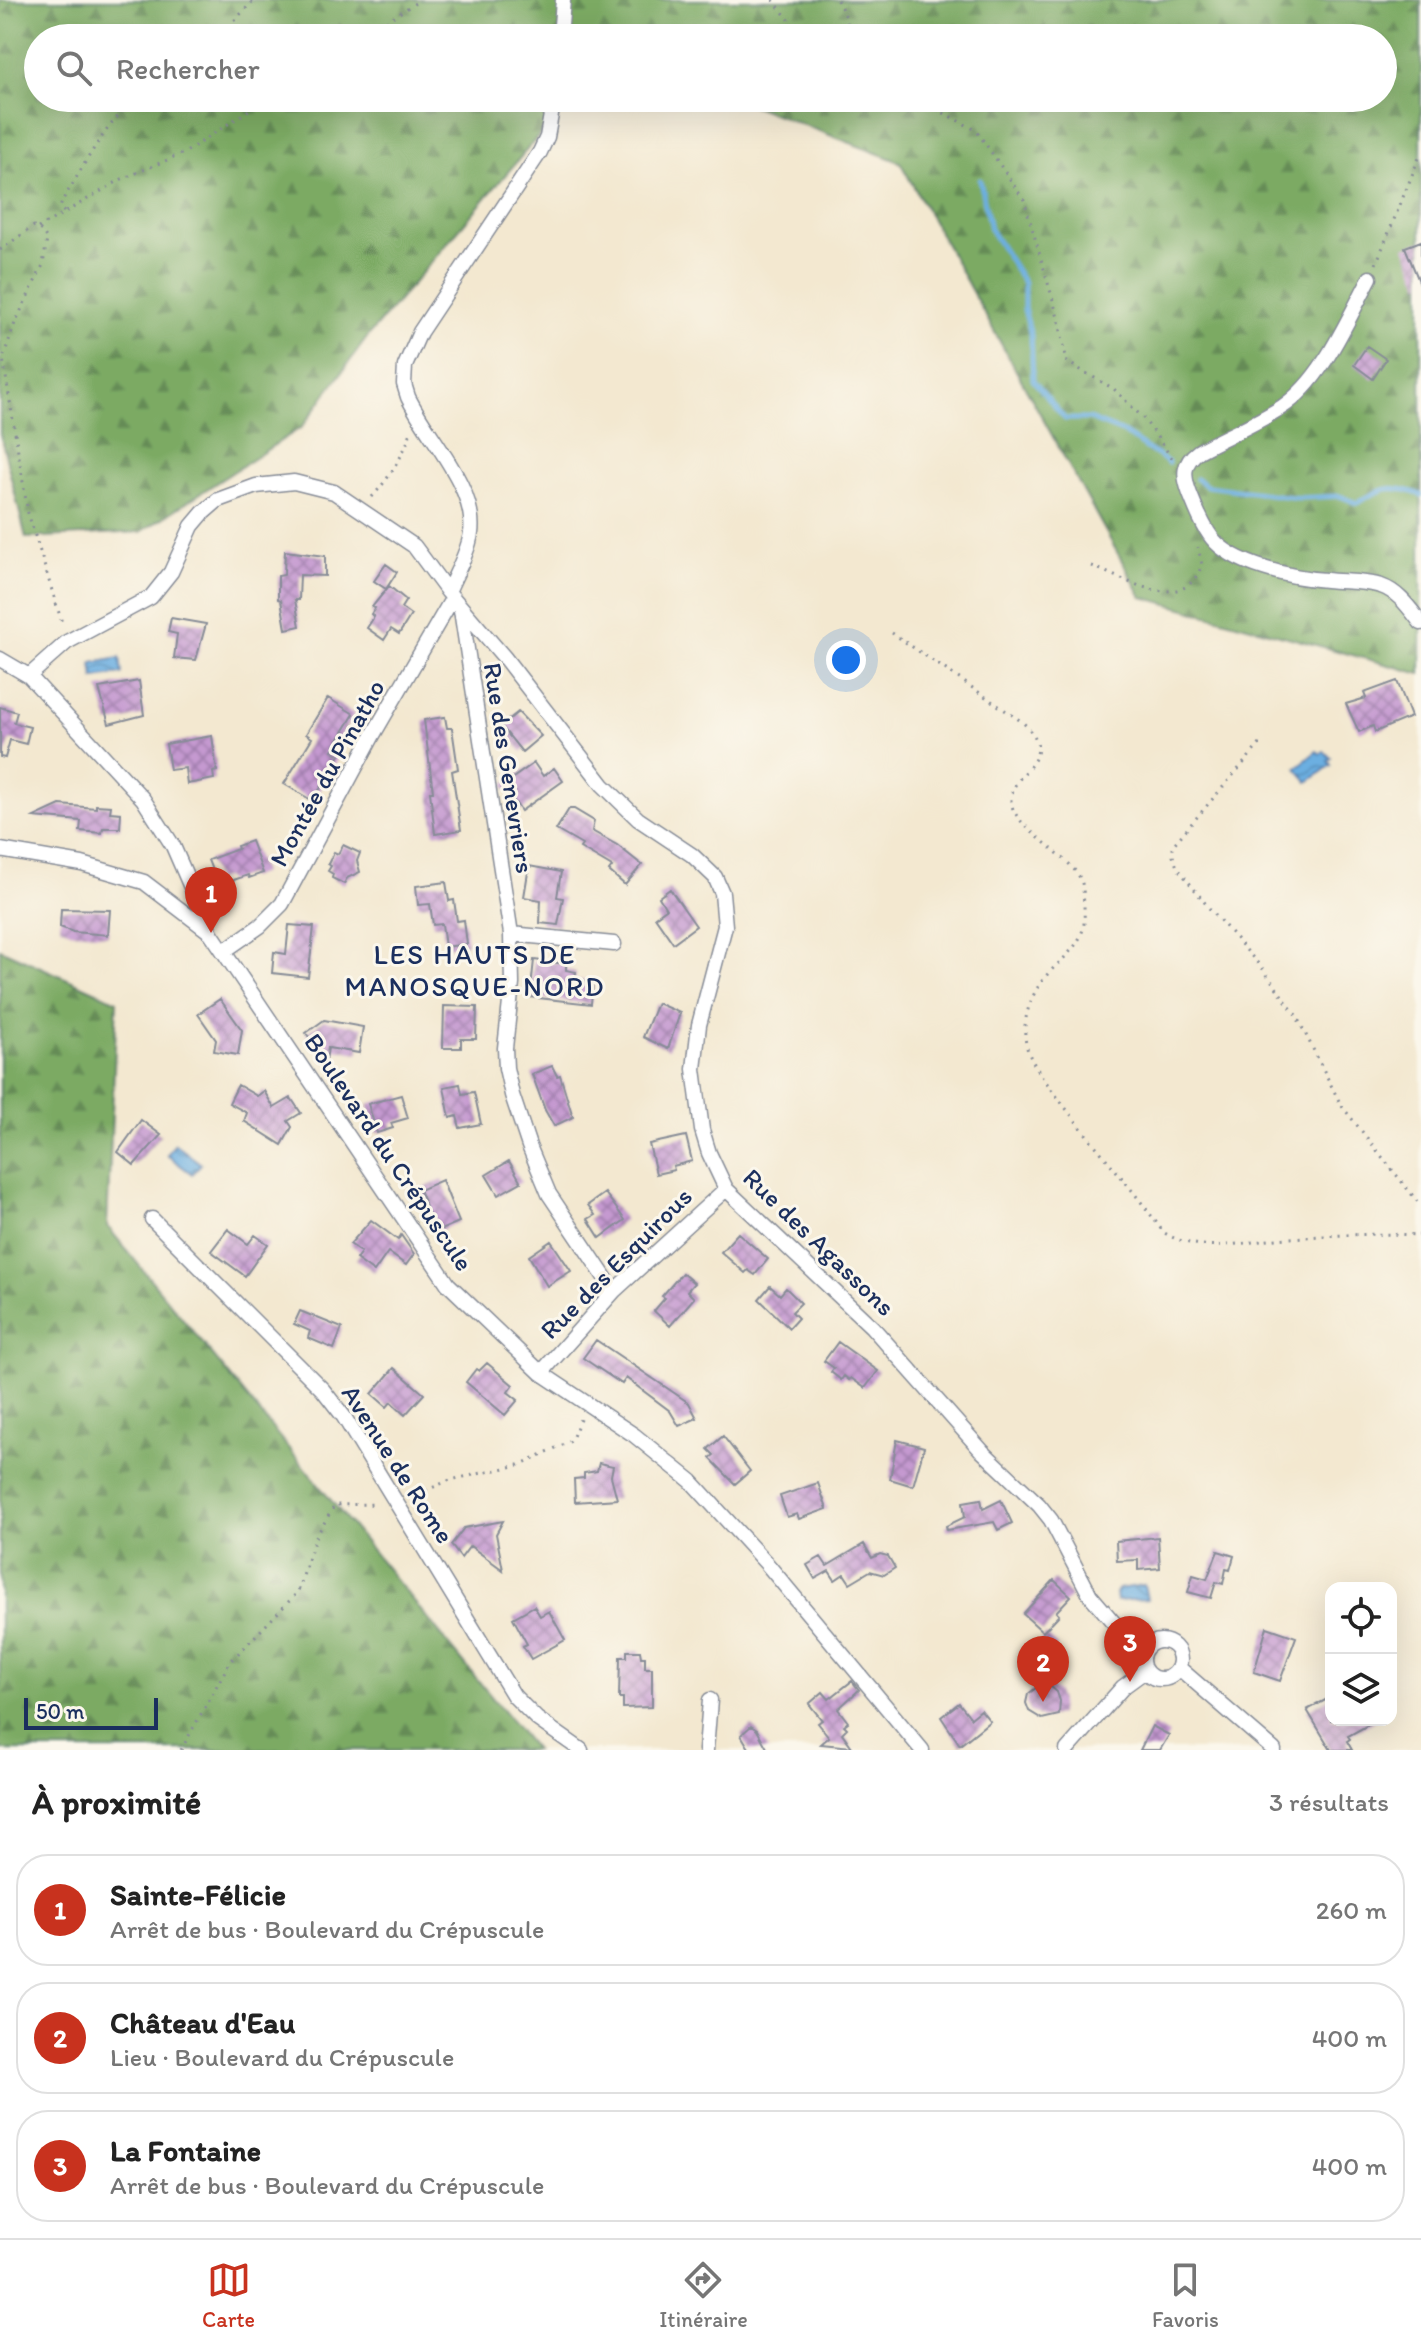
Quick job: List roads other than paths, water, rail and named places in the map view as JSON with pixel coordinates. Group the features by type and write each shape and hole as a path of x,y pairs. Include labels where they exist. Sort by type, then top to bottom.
{"street":[{"path":"561,24 563,0"},
{"name":"Montée du Pinatho","path":"224,951 260,926 282,904 373,735 454,600 471,517 460,484 417,415 404,384 405,366 420,332 540,152 547,137 551,112"},
{"path":"1370,278 1335,345 1299,392 1282,407 1193,455 1187,461 1185,474 1203,524 1213,540 1225,550 1247,562 1310,579 1382,586 1401,599 1421,623"},
{"name":"Rue des Agassons","path":"29,676 67,642 151,597 171,572 192,526 218,500 237,491 271,483 312,485 334,492 361,508 414,546 603,785 638,819 705,865 715,877 722,893 725,926 699,1025 694,1069 702,1130 726,1189 872,1327 982,1451 1039,1505 1051,1520 1090,1595 1120,1630 1145,1650"},
{"name":"Rue des Genevriers","path":"454,600 511,934 512,984 505,1048 512,1095 549,1194 614,1291"},
{"path":"0,659 29,676 143,799 173,846 211,933"},
{"path":"0,850 82,864 144,882 211,933"},
{"name":"Boulevard du Crépuscule","path":"211,933 437,1270 541,1373 634,1435 691,1481 767,1564 922,1750"},
{"path":"511,934 614,944"},
{"name":"Rue des Esquirous","path":"541,1373 614,1291 726,1189"},
{"name":"Avenue de Rome","path":"152,1219 323,1390 344,1417 514,1696 537,1719 581,1750"},
{"path":"1155,1642 1167,1642 1180,1655 1179,1668 1174,1675 1159,1679 1145,1671 1142,1664 1145,1650 1155,1642"},
{"path":"1179,1668 1274,1750"},
{"path":"1067,1750 1123,1687 1145,1671"},
{"path":"706,1750 710,1700"}],"water":[{"path":"120,658 122,674 94,678 92,663"},
{"path":"1317,751 1320,754 1324,751 1331,758 1328,761 1331,765 1308,782 1296,768"},
{"path":"175,1144 201,1164 192,1174 167,1155"},
{"path":"1144,1585 1147,1599 1117,1601 1116,1592 1119,1589"}],"waterway":[{"path":"980,180 990,229 1024,283 1024,309 1031,335 1033,380 1065,419 1089,419 1122,432 1169,463"},
{"path":"1196,479 1207,486 1299,498 1340,496 1357,503 1374,493 1395,488 1421,495"}],"place":[{"name":"Sainte-Félicie","path":"211,933"},
{"name":"La Fontaine","path":"1130,1682"},
{"name":"Château d'Eau","path":"1043,1702"}],"district":[{"name":"LES HAUTS DE MANOSQUE-NORD","path":"475,970"}]}
